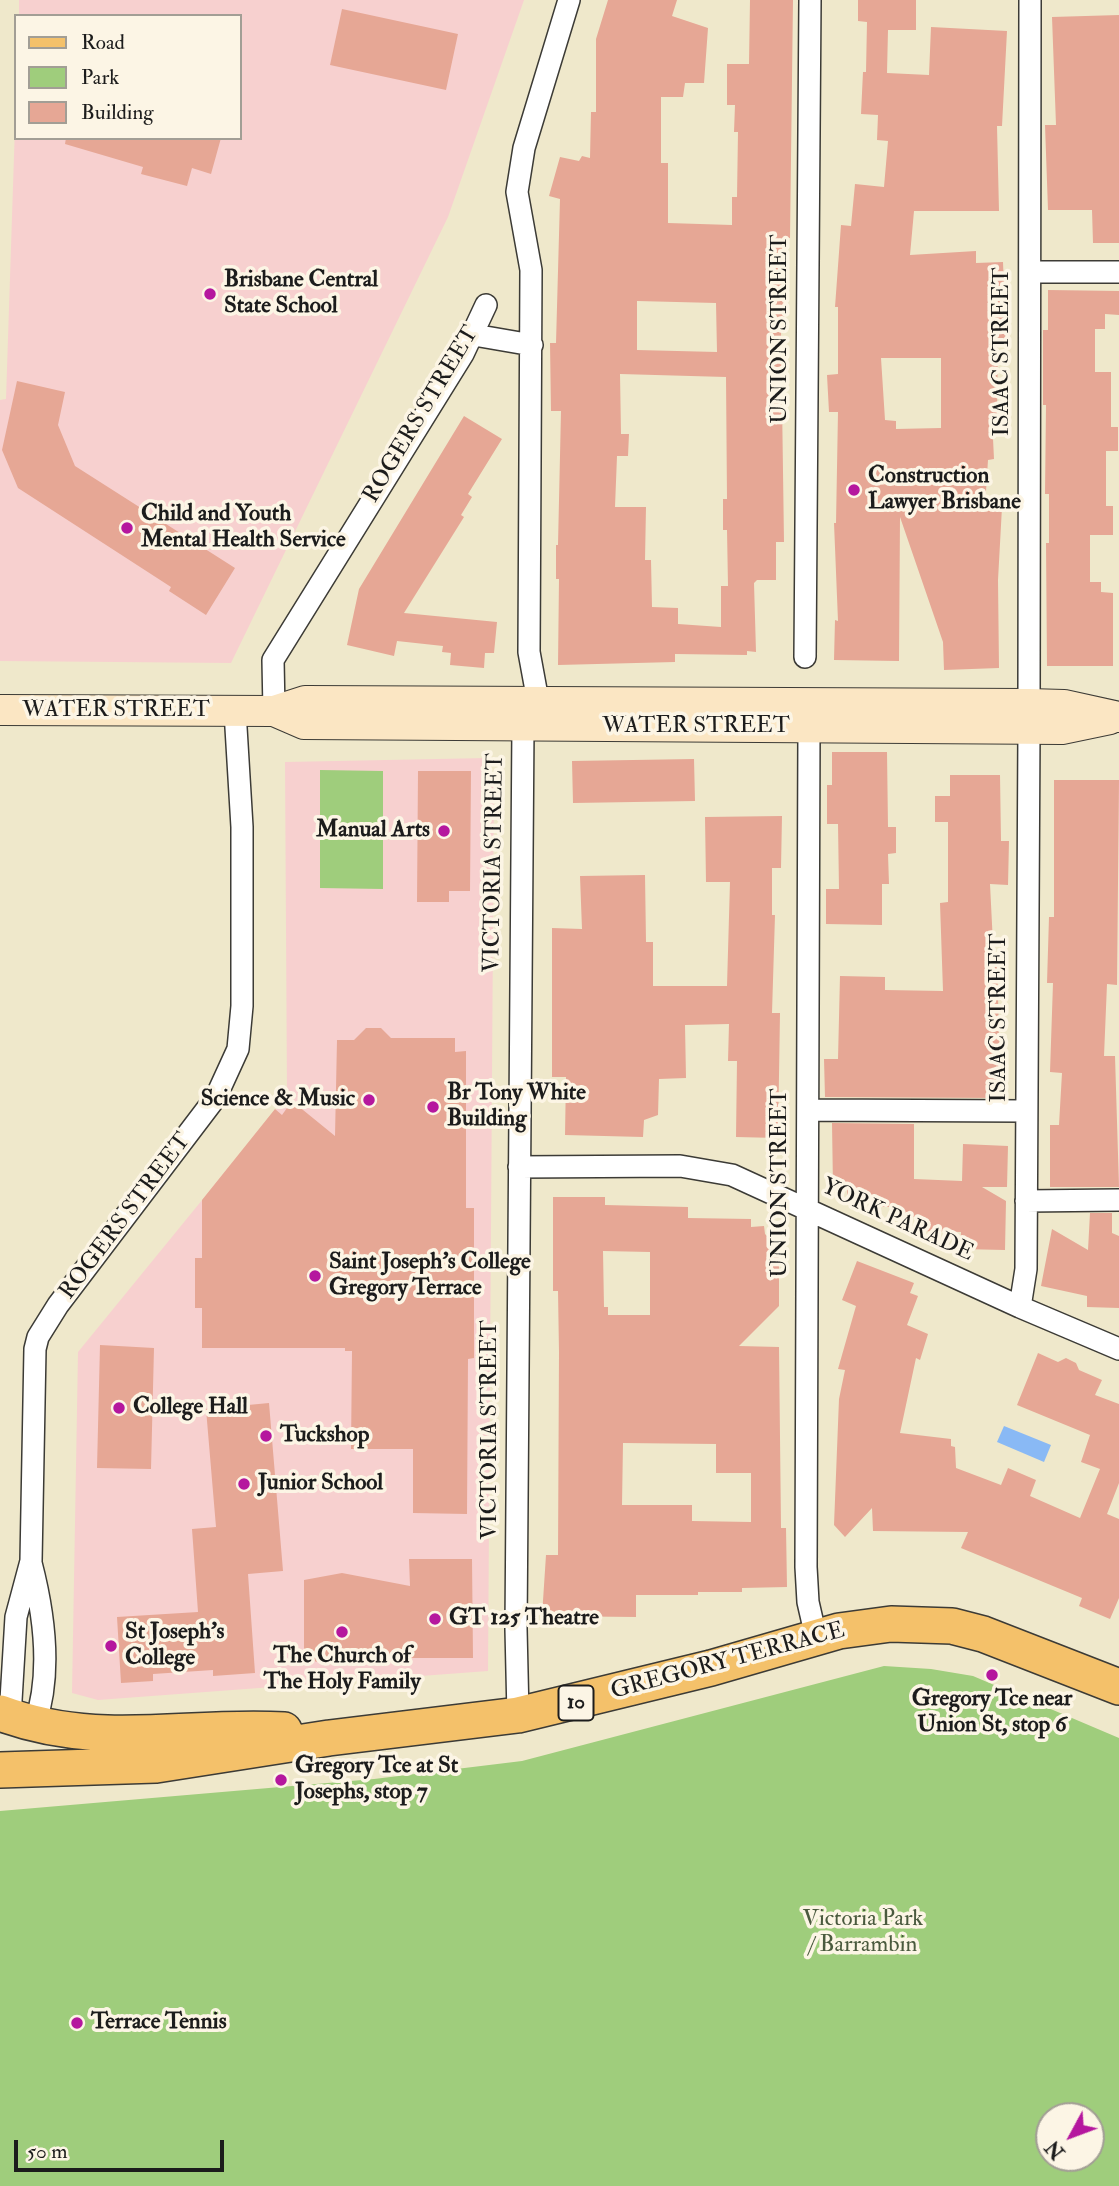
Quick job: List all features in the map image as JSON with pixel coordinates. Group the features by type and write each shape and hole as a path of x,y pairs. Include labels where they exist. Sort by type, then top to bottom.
{"main road":[{"name":"WATER STREET","path":"0,710 274,711 305,701 809,728 1029,716"},
{"name":"WATER STREET","path":"530,713 1029,716 1062,729 1119,717"},
{"name":"GREGORY TERRACE","path":"0,1770 156,1765 329,1738 519,1715 711,1668 816,1637 868,1625 920,1623 952,1626 1027,1649 1119,1687"},
{"name":"GREGORY TERRACE","path":"15,1718 58,1731 119,1735 265,1729 329,1738"},
{"name":"ROGERS STREET","path":"0,1752 15,1718"},
{"path":"0,1764 15,1718"}],"street":[{"name":"VICTORIA STREET","path":"519,1715 516,1629 520,1167 530,713 532,345 531,270 517,192 524,148 569,0"},
{"name":"UNION STREET","path":"805,657 810,0"},
{"name":"ISAAC STREET","path":"1020,1307 1026,1269 1030,0"},
{"path":"1030,272 1119,272"},
{"name":"ROGERS STREET","path":"274,711 273,660 474,335 486,305"},
{"path":"474,335 532,345"},
{"name":"ROGERS STREET","path":"15,1718 41,1698 43,1623 31,1561 33,1374 38,1337 58,1305 216,1097 238,1049 242,1006 242,827 235,711"},
{"name":"UNION STREET","path":"809,728 807,1592 816,1637"},
{"path":"808,1110 1026,1111"},
{"name":"YORK PARADE","path":"520,1167 680,1166 732,1175 1020,1307 1119,1349"},
{"path":"1026,1201 1119,1200"},
{"name":"ROGERS STREET","path":"15,1718 16,1617 31,1561"}],"shaded area":[{"name":"Brisbane Central State School","path":"19,0 524,0 448,217 231,663 0,661 0,400 6,399 15,140 242,140 242,14 19,14"},
{"name":"Saint Joseph's College Gregory Terrace","path":"488,758 494,779 488,1671 98,1700 72,1693 78,1352 287,1096 285,762"}],"green space":[{"path":"320,770 383,771 383,889 320,888"},
{"name":"Victoria Park / Barrambin","path":"884,1666 931,1669 973,1676 1119,1738 1119,2186 0,2186 0,1811 374,1779 522,1761"}],"water":[{"path":"1004,1426 1051,1445 1044,1462 997,1442"}],"building":[{"path":"608,0 677,0 672,16 708,28 704,83 685,83 683,97 661,97 661,163 668,163 668,223 732,225 732,197 737,197 738,132 734,132 735,105 727,105 727,64 749,64 750,0 793,0 790,238 782,238 785,330 781,330 784,542 776,542 776,580 757,580 754,583 756,652 747,651 747,655 675,654 675,662 558,665 559,579 556,579 556,545 561,411 551,411 550,343 556,343 560,199 549,196 560,157 579,161 582,156 590,158 591,112 596,112 596,39","holes":["637,301 716,303 717,352 637,350","620,374 726,377 727,499 723,499 723,530 727,530 728,586 721,586 721,627 678,624 678,608 652,607 651,560 645,560 646,507 615,507 617,456 628,456 629,434 621,434"]},
{"path":"858,0 916,0 916,30 888,30 887,73 929,75 931,27 1007,31 1002,126 997,126 999,211 914,211 910,255 976,251 976,263 1003,262 1006,339 998,339 997,418 992,418 994,459 988,460 985,507 1002,507 998,580 999,668 944,670 943,642 900,517 899,661 834,660 835,620 838,621 834,523 838,412 829,412 827,375 838,374 838,307 835,307 841,225 851,226 855,184 884,187 888,141 877,140 878,115 861,114 863,72 866,72 867,22 858,21","holes":["881,358 941,358 941,428 896,429 896,421 885,420"]},
{"path":"342,9 458,34 446,90 330,65"},
{"path":"1119,15 1119,243 1093,243 1092,210 1048,210 1045,125 1056,125 1052,17"},
{"path":"66,140 220,140 211,174 192,168 187,186 141,174 143,167 65,144"},
{"path":"1048,290 1119,291 1119,315 1105,314 1105,329 1095,329 1095,372 1111,372 1111,427 1118,427 1118,451 1106,451 1106,506 1113,506 1113,535 1090,535 1090,582 1101,582 1101,592 1113,593 1113,666 1047,666 1046,543 1049,543 1049,494 1045,494 1043,330 1048,330"},
{"name":"Child and Youth Mental Health Service","path":"17,381 65,392 58,425 75,466 235,568 206,615 169,591 171,587 18,488 2,450"},
{"path":"464,416 502,439 468,494 472,497 461,515 464,517 404,613 497,622 494,653 485,653 484,668 450,665 451,653 442,652 443,646 397,641 394,656 347,645 359,589"},
{"path":"832,752 887,752 888,827 896,827 896,853 888,854 889,884 882,884 882,925 826,924 826,889 839,889 838,824 827,824 827,785 832,785"},
{"path":"694,759 695,801 573,803 572,761"},
{"name":"Manual Arts","path":"418,771 471,771 470,891 449,891 449,902 417,902"},
{"path":"950,775 1000,775 1001,841 1009,841 1008,885 990,884 994,964 997,964 1001,1098 825,1097 824,1059 838,1059 840,976 885,977 885,990 943,991 940,903 948,902 948,822 935,822 935,796 950,796"},
{"path":"1054,780 1119,780 1117,985 1107,984 1104,1056 1115,1056 1119,1187 1050,1187 1050,1125 1059,1125 1062,1073 1050,1072 1053,983 1047,983 1049,917 1054,917"},
{"path":"782,816 781,868 772,868 772,915 775,915 772,1013 780,1013 778,1138 736,1137 737,1061 728,1061 729,1024 685,1025 686,1078 659,1079 658,1115 644,1120 643,1137 565,1135 566,1077 552,1077 552,928 582,929 580,876 645,875 646,942 653,942 653,986 727,986 730,882 706,882 705,817"},
{"path":"366,1028 381,1028 391,1038 455,1038 455,1052 466,1051 466,1208 474,1208 474,1358 468,1359 467,1514 413,1513 413,1449 351,1449 352,1351 345,1351 345,1348 202,1348 202,1308 195,1308 195,1258 202,1258 202,1200 275,1109 282,1115 292,1101 335,1136 337,1040 354,1040"},
{"path":"832,1123 914,1124 914,1179 962,1181 963,1144 1008,1146 1007,1187 982,1187 1006,1201 1005,1250 960,1249 961,1232 918,1231 918,1217 895,1217 895,1207 876,1207 876,1199 847,1198 847,1187 833,1187"},
{"path":"553,1197 605,1197 605,1205 688,1207 688,1218 751,1219 751,1227 764,1226 765,1234 779,1248 779,1306 739,1346 779,1347 781,1528 786,1528 787,1587 742,1588 742,1592 698,1592 698,1595 636,1595 636,1617 542,1616 546,1555 558,1555 558,1291 553,1291","holes":["603,1251 650,1252 650,1315 608,1315 608,1307 604,1307","623,1443 716,1444 716,1473 751,1473 751,1522 692,1521 692,1505 622,1505"]},
{"path":"1090,1213 1112,1213 1112,1233 1119,1236 1119,1308 1087,1307 1087,1296 1041,1286 1052,1229 1088,1250"},
{"path":"857,1261 914,1283 910,1293 918,1296 907,1325 928,1334 920,1360 916,1358 900,1433 951,1439 951,1446 955,1447 956,1468 1001,1485 1008,1468 1036,1480 1030,1496 1080,1518 1100,1469 1081,1462 1090,1435 1017,1405 1038,1353 1058,1362 1066,1358 1076,1363 1079,1370 1102,1380 1095,1395 1119,1404 1119,1483 1107,1514 1119,1519 1119,1598 1110,1619 1079,1606 1082,1598 961,1548 968,1532 873,1531 872,1508 845,1537 834,1525 839,1399 845,1370 838,1369 856,1306 842,1300"},
{"name":"College Hall","path":"100,1345 154,1348 151,1469 97,1468"},
{"path":"269,1403 283,1571 248,1574 255,1673 213,1676 213,1670 153,1674 153,1681 121,1683 117,1617 198,1612 192,1529 216,1527 206,1409"},
{"path":"409,1559 472,1559 473,1658 410,1658 410,1655 332,1665 304,1659 304,1580 342,1573 410,1586"}],"place":[{"name":"Brisbane Central State School","path":"210,294"},
{"name":"Construction Lawyer Brisbane","path":"854,490"},
{"name":"Child and Youth Mental Health Service","path":"127,528"},
{"name":"Manual Arts","path":"444,831"},
{"name":"Science & Music","path":"369,1100"},
{"name":"Br Tony White Building","path":"433,1107"},
{"name":"Saint Joseph's College Gregory Terrace","path":"315,1276"},
{"name":"College Hall","path":"119,1408"},
{"name":"Tuckshop","path":"266,1436"},
{"name":"Junior School","path":"244,1484"},
{"name":"GT 125 Theatre","path":"435,1619"},
{"name":"The Church of The Holy Family","path":"342,1632"},
{"name":"St Joseph's College","path":"111,1646"},
{"name":"Gregory Tce near Union St, stop 6","path":"992,1675"},
{"name":"Gregory Tce at St Josephs, stop 7","path":"281,1780"},
{"name":"Terrace Tennis","path":"77,2023"}]}
